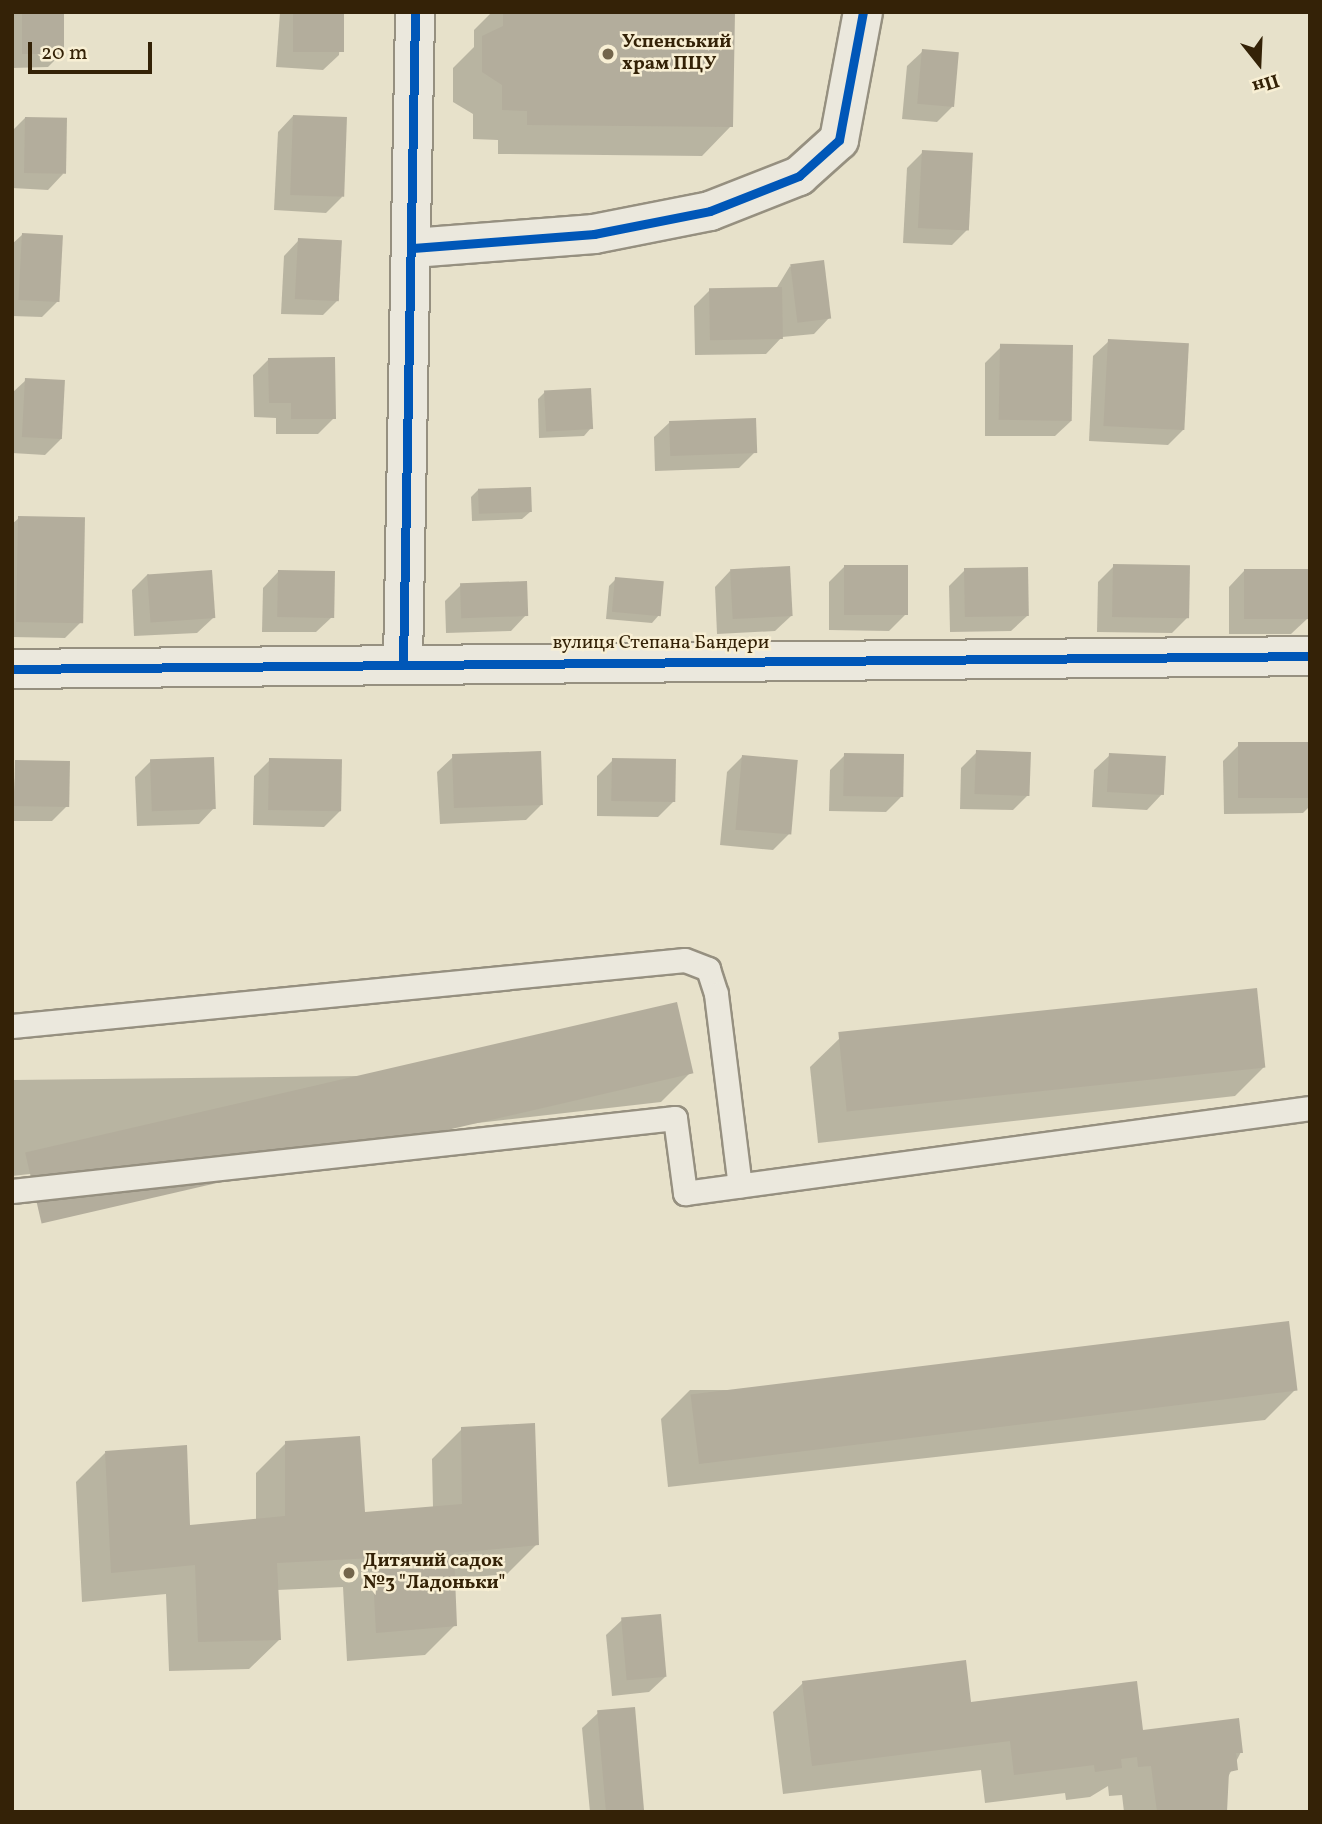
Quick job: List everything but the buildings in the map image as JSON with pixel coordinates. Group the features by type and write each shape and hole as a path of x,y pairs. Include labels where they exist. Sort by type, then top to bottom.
{"street":[{"path":"402,663 413,248 415,12"},
{"path":"413,248 594,234 710,211 799,176 839,140 863,12"},
{"name":"вулиця Степана Бандери","path":"12,669 1310,656"}],"lane":[{"path":"12,1026 685,960 708,969 716,994 740,1185"},
{"path":"12,1191 675,1118 685,1193 1310,1108"}],"cycle path":[{"path":"403,663 415,12"},
{"path":"413,248 594,234 710,211 799,176 839,140 863,12"},
{"path":"12,669 1310,656"}],"place":[{"name":"Успенський храм ПЦУ","path":"608,54"},
{"name":"Дитячий садок №3 \"Ладоньки\"","path":"349,1573"}]}
